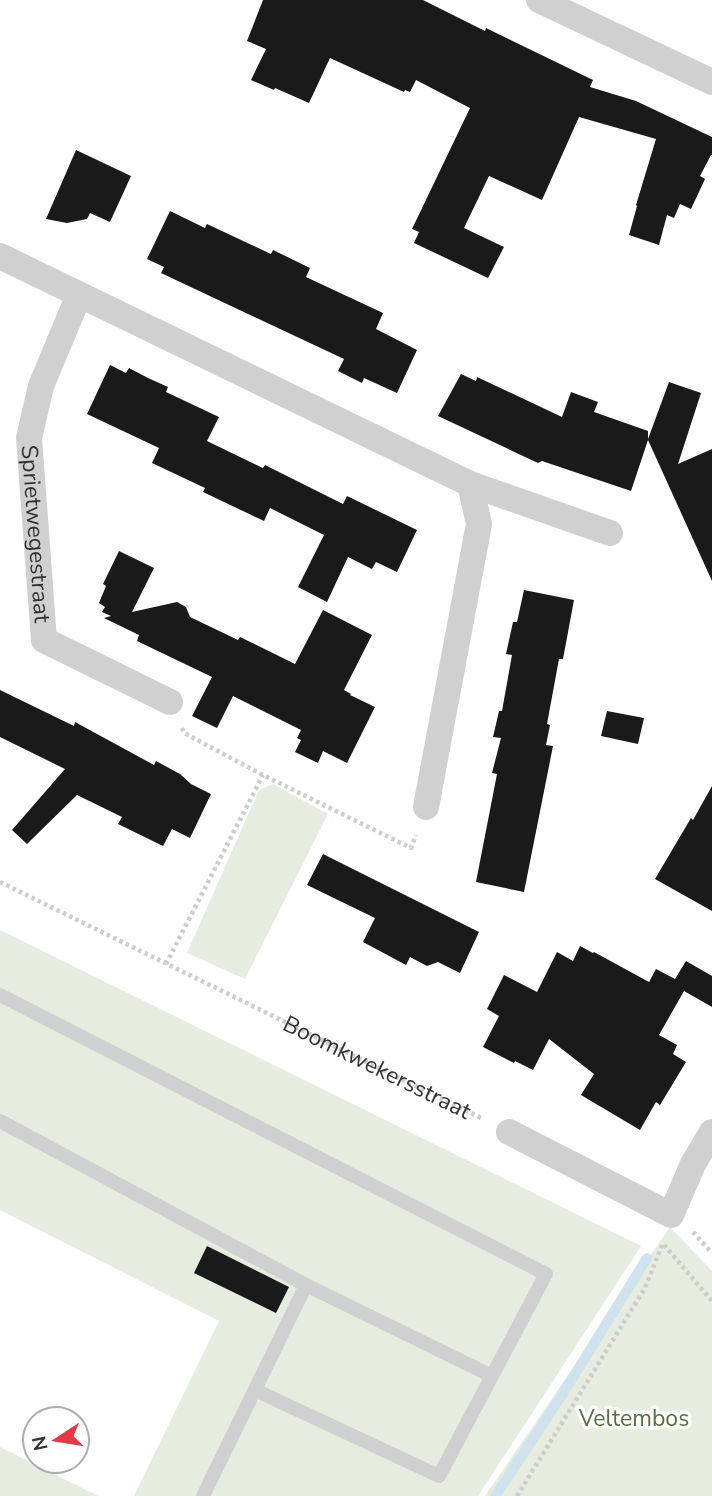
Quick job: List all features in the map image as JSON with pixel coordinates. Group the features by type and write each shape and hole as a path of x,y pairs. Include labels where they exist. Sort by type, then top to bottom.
{"street":[{"path":"539,0 712,82"},
{"path":"0,256 470,484 610,533"},
{"name":"Sprietwegestraat","path":"79,295 41,386 29,438 44,640 170,702"},
{"path":"426,807 479,524 470,484"},
{"path":"509,1132 671,1215 693,1164 712,1132"}],"lane":[{"path":"0,995 546,1274 439,1476 255,1390"},
{"path":"0,1121 306,1285 492,1376"},
{"path":"203,1496 306,1285"}],"path":[{"path":"170,702 184,733 411,848 426,807"},
{"path":"166,964 263,775"},
{"name":"Boomkwekersstraat","path":"0,882 509,1132"},
{"path":"517,1496 645,1288 663,1244 712,1301"}],"green space":[{"path":"273,784 328,814 245,979 187,953 259,790"},
{"path":"0,930 641,1246 478,1496 134,1496 219,1321 0,1210"},
{"name":"Veltembos","path":"670,1227 712,1271 712,1496 485,1496"},
{"path":"0,1447 21,1458 21,1475 56,1475 98,1496 0,1496"}],"building":[{"path":"263,0 423,0 593,80 590,87 636,101 712,137 712,155 700,176 705,179 691,209 680,204 674,218 667,215 659,245 629,235 656,139 579,117 542,200 489,176 464,228 504,247 488,278 414,243 419,232 412,229 470,108 416,80 410,92 404,92 330,58 309,103 251,80 266,49 247,41"},
{"path":"76,150 131,176 110,222 90,213 87,219 67,223 46,219"},
{"path":"170,211 205,228 207,224 271,254 273,250 310,268 306,277 383,313 376,329 417,350 397,393 364,378 362,383 338,371 344,359 161,273 164,267 147,259"},
{"path":"110,365 126,373 129,368 168,387 166,392 219,417 207,441 263,468 265,465 343,504 347,496 417,530 397,572 376,562 372,569 348,557 327,602 298,587 324,535 270,508 264,521 203,492 205,488 152,463 159,448 87,414"},
{"path":"461,374 476,381 477,377 562,417 571,392 598,402 594,412 648,431 648,439 669,382 701,393 678,464 712,449 712,581 648,440 631,491 542,461 538,463 438,416"},
{"path":"119,551 154,568 132,612 177,602 186,607 190,617 238,640 240,637 295,664 323,610 372,635 344,690 375,707 347,763 323,751 318,763 295,752 301,740 297,738 301,730 233,696 217,728 192,716 212,677 137,641 139,635 104,618 111,616 102,612 105,607 99,603 106,586 103,584"},
{"path":"524,590 574,600 563,659 559,659 547,724 550,725 546,745 553,746 524,892 476,882 497,774 492,773 501,738 493,737 499,711 502,711 512,655 506,654"},
{"path":"0,690 74,726 75,722 154,765 156,761 211,794 190,838 172,829 163,846 118,824 122,817 77,795 27,844 12,830 65,769 0,737"},
{"path":"607,711 644,718 638,744 601,736"},
{"path":"712,786 712,911 655,879"},
{"path":"323,854 479,932 460,973 438,962 427,966 410,957 406,965 363,942 375,918 307,885"},
{"path":"580,946 649,982 656,969 675,979 686,961 712,976 712,1007 684,991 659,1035 677,1045 673,1054 686,1062 660,1105 656,1102 640,1130 581,1095 594,1074 549,1039 533,1070 483,1047 499,1016 487,1009 504,975 537,992 557,952 573,961"},
{"path":"207,1246 289,1287 276,1313 194,1273"}],"waterway":[{"path":"495,1496 562,1395 647,1258"}]}
